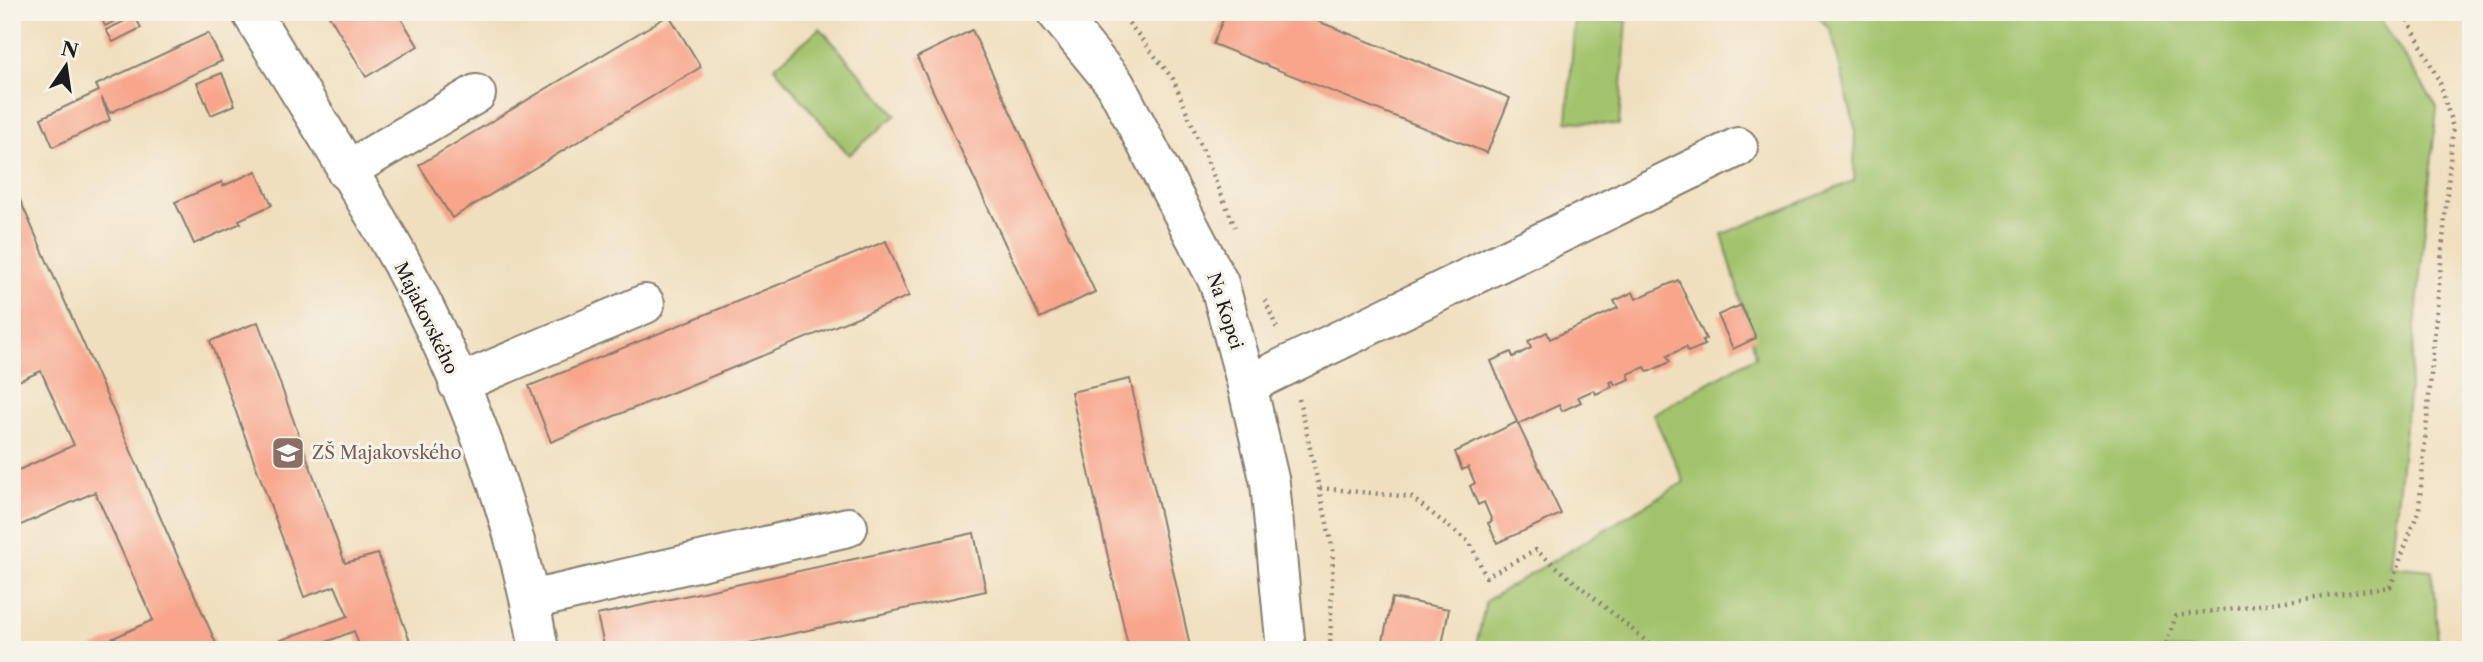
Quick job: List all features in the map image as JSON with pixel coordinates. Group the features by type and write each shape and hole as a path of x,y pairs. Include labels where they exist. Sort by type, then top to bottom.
{"street":[{"name":"Majakovského","path":"251,12 401,263 458,384 486,447 531,600 540,650"},
{"name":"Na Kopci","path":"1056,12 1115,84 1219,283 1270,482 1286,650"},
{"path":"346,171 476,94"},
{"path":"1247,385 1738,147"},
{"path":"458,384 645,304"},
{"path":"531,600 848,527"}],"path":[{"path":"2164,650 2176,616 2390,587 2419,509 2453,128 2440,83 2404,12"},
{"path":"1320,488 1411,497 1469,543 1486,577 1536,550 1657,650"}],"green space":[{"path":"1813,12 2376,12 2437,107 2391,566 2432,570 2439,650 1475,650 1486,601 1684,482 1653,414 1756,356 1722,234 1854,181 1855,128 1831,30"},
{"path":"1575,16 1627,20 1619,125 1567,121"},
{"path":"820,28 896,115 849,155 774,67"}],"building":[{"path":"104,12 133,12 105,26 100,15"},
{"path":"327,12 397,12 418,46 366,77"},
{"path":"1226,12 1295,12 1510,98 1487,153 1213,44"},
{"path":"669,15 701,67 452,218 419,165"},
{"path":"135,16 141,28 113,42 106,30"},
{"path":"972,30 1095,292 1040,318 917,57"},
{"path":"208,33 222,61 110,113 101,97 110,120 53,147 41,118 99,91 96,85"},
{"path":"222,73 235,105 211,115 197,83"},
{"path":"256,171 272,205 239,220 241,223 194,244 175,202 222,182 223,186"},
{"path":"16,191 219,650 87,650 153,620 95,492 12,529 12,473 74,445 41,371 12,384 12,192"},
{"path":"886,241 909,296 551,442 529,386"},
{"path":"1678,280 1706,339 1702,340 1705,345 1688,352 1686,347 1667,356 1670,362 1648,372 1645,367 1628,374 1630,379 1615,385 1613,381 1610,382 1612,387 1596,394 1594,390 1578,397 1581,402 1562,411 1559,405 1518,424 1561,514 1497,543 1488,523 1492,521 1484,502 1478,505 1470,486 1475,483 1468,467 1462,470 1455,452 1517,422 1491,361 1511,352 1513,357 1531,348 1528,341 1547,332 1550,339 1618,308 1614,301 1633,292 1636,299"},
{"path":"1741,305 1756,338 1733,349 1718,315"},
{"path":"258,322 345,563 378,554 413,650 361,650 354,631 306,650 253,650 348,616 335,586 304,597 210,341"},
{"path":"1130,379 1191,650 1129,650 1092,486 1071,392"},
{"path":"974,533 986,591 722,649 605,650 597,615"},
{"path":"1392,598 1449,609 1441,650 1381,650"}],"place":[{"name":"ZŠ Majakovského","path":"288,453"}]}
